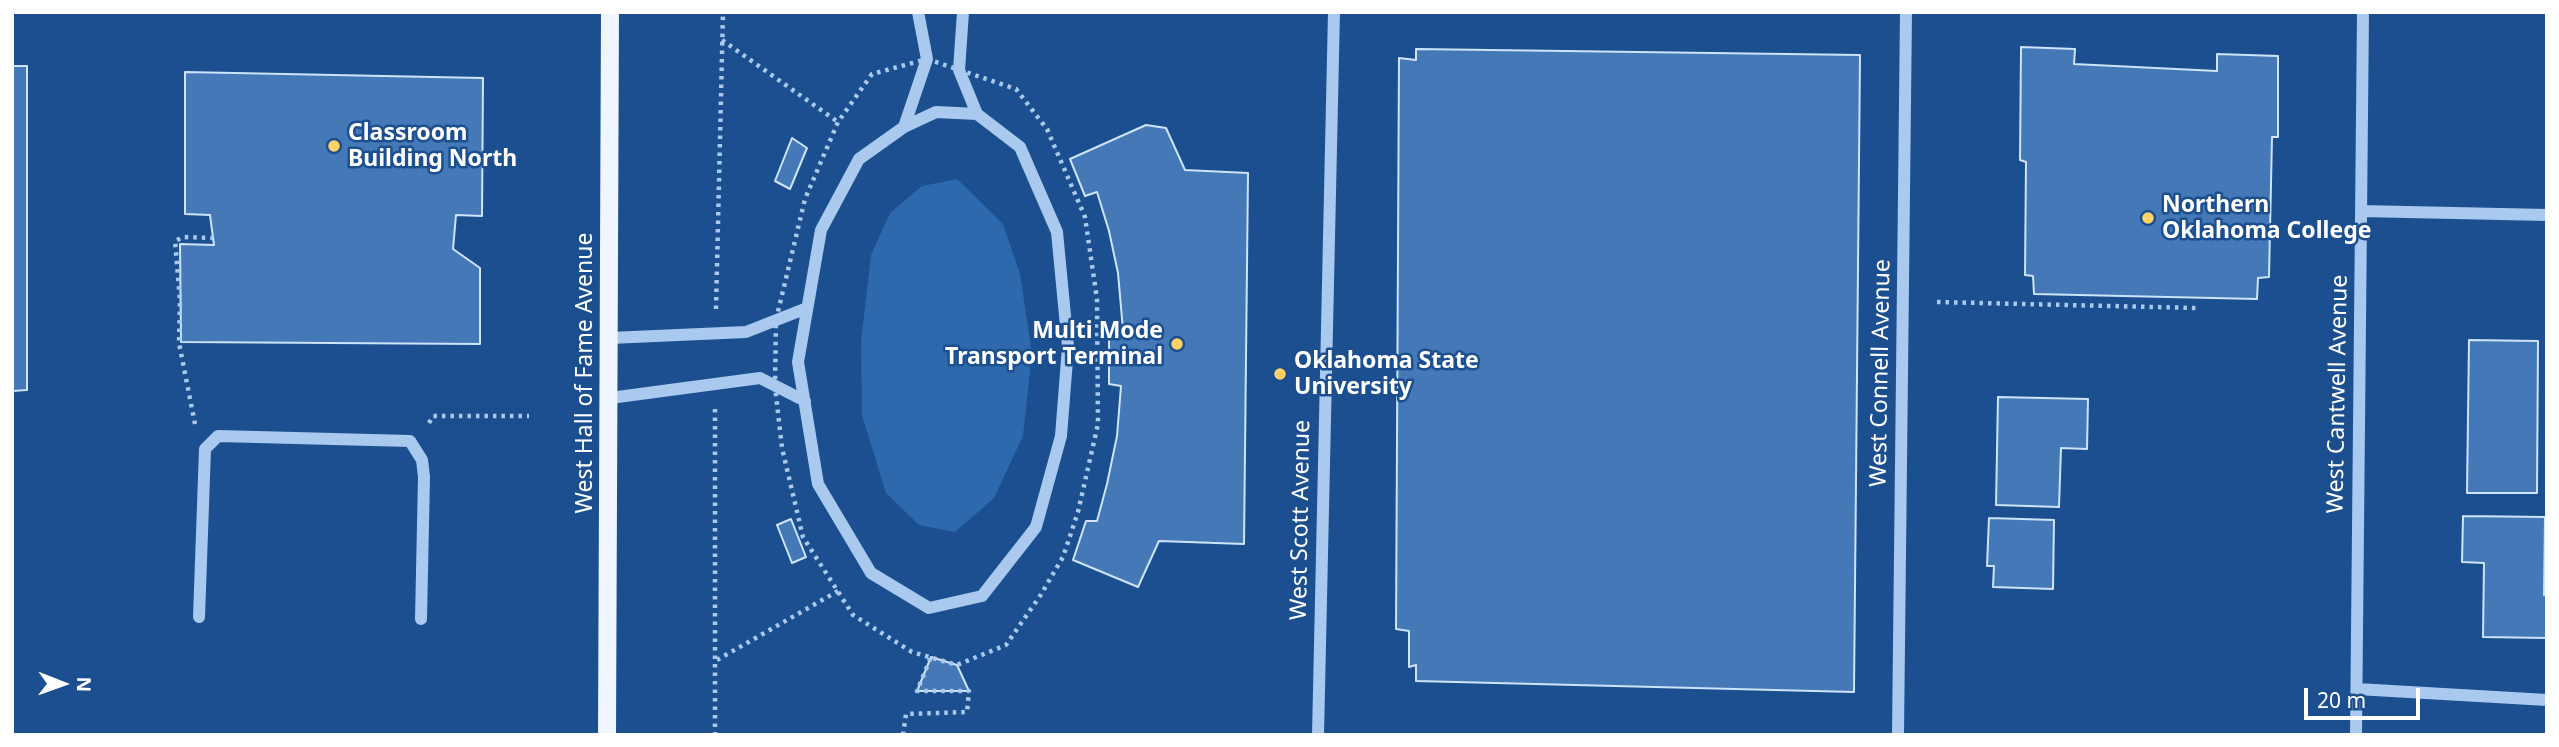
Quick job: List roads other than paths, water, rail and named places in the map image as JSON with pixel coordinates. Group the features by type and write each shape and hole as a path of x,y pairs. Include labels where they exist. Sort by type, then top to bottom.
{"main road":[{"name":"West Hall of Fame Avenue","path":"607,735 610,12"}],"street":[{"path":"904,127 927,59 918,12"},
{"path":"963,12 959,70 977,114 1020,147 1057,232 1068,347 1061,436 1036,527 982,596 929,608 871,573 818,484 798,362 821,230 859,159 904,127 936,112 977,114"},
{"name":"West Scott Avenue","path":"1318,735 1334,12"},
{"name":"West Connell Avenue","path":"1898,735 1906,12"},
{"name":"West Cantwell Avenue","path":"2356,735 2362,12"},
{"path":"2361,211 2547,215"},
{"path":"610,338 746,332 807,308"},
{"path":"610,398 760,378 804,401"},
{"path":"199,617 205,449 218,436 410,441 422,460 424,477 421,619"},
{"path":"2357,690 2547,700"}],"place":[{"name":"Classroom Building North","path":"334,146"},
{"name":"Northern Oklahoma College","path":"2148,218"},
{"name":"Multi Mode Transport Terminal","path":"1177,344"},
{"name":"Oklahoma State University","path":"1280,374"}]}
